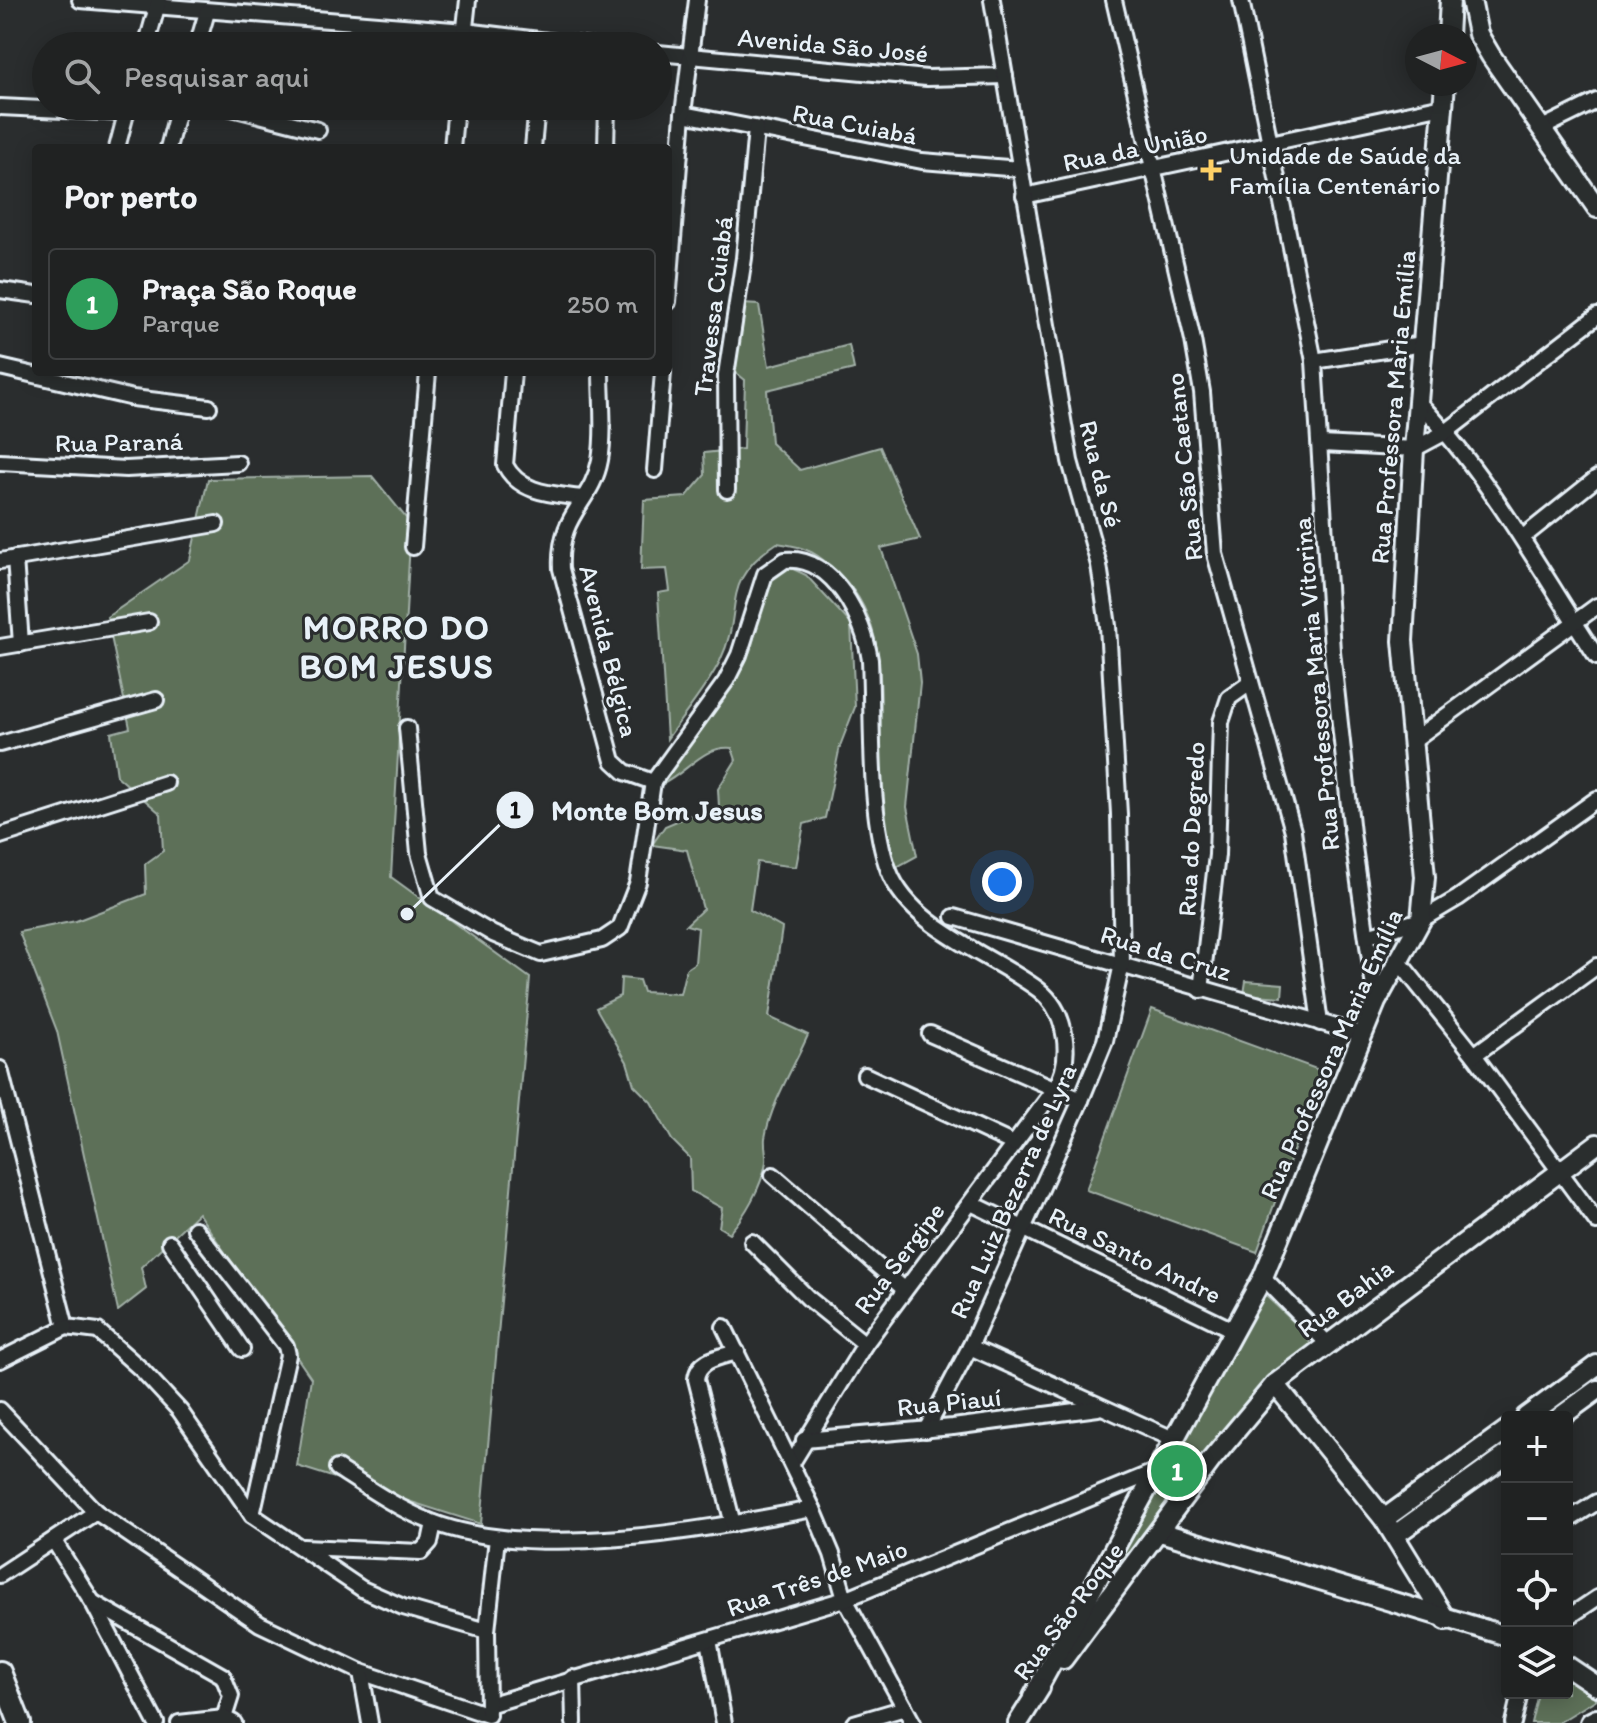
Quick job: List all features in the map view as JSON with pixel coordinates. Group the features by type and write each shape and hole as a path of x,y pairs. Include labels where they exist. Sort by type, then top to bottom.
{"main road":[{"path":"0,1672 20,1723"},
{"path":"1591,1723 1597,1720"}],"street":[{"path":"80,0 158,4 397,32"},
{"path":"465,32 468,0"},
{"path":"672,252 683,114 697,0"},
{"name":"Rua da Sé","path":"992,0 1070,461 1099,565 1108,626 1119,814 1122,964"},
{"name":"Rua São Caetano","path":"1114,0 1150,169 1193,340 1202,392 1215,554 1293,831 1320,1023"},
{"name":"Rua Professora Maria Vitorina","path":"1241,0 1314,361 1322,444 1332,651 1376,1002"},
{"path":"1449,24 1450,0"},
{"path":"150,32 158,4"},
{"path":"1471,5 1491,56 1597,208"},
{"path":"201,32 207,12"},
{"name":"Avenida São José","path":"672,55 927,78 1005,76"},
{"name":"Rua Professora Maria Emília","path":"1033,1697 1263,1277 1376,1002 1421,920 1425,877 1403,641 1414,449 1444,96"},
{"path":"1542,128 1597,101"},
{"name":"Rua da União","path":"1024,196 1443,106"},
{"path":"0,107 32,108"},
{"name":"Rua Cuiabá","path":"683,114 922,161 1020,169"},
{"path":"118,144 124,120"},
{"path":"169,144 175,120"},
{"path":"279,120 318,130"},
{"path":"452,144 455,120"},
{"path":"533,144 536,120"},
{"path":"606,144 607,120"},
{"name":"Travessa Cuiabá","path":"727,490 726,375 744,258 756,129"},
{"path":"0,290 32,294"},
{"path":"1322,444 1414,449 1446,432 1597,316"},
{"path":"1314,361 1423,344"},
{"path":"0,367 32,374"},
{"path":"39,376 133,398 209,407"},
{"path":"413,547 428,376"},
{"path":"513,376 505,465 510,474 527,487 582,498"},
{"name":"Avenida Bélgica","path":"601,376 600,459 566,525 560,547 561,569 613,761 625,772 653,782"},
{"path":"655,470 663,376"},
{"path":"1419,403 1446,432 1522,538 1597,657"},
{"name":"Rua Paraná","path":"0,462 126,469 238,463"},
{"path":"1522,538 1597,478"},
{"path":"21,644 8,559 216,524"},
{"path":"407,728 419,853 432,898 493,934 541,954 602,940 620,928 638,882 653,782 726,681 739,655 765,574 774,564 785,560 798,558 812,563 841,591 858,618 868,643 880,839 889,872 915,910 1039,991 1061,1021 1065,1041 1063,1076 1055,1089"},
{"path":"1412,741 1597,606"},
{"path":"0,647 149,622"},
{"name":"Rua do Degredo","path":"1201,990 1217,855 1221,722 1229,698 1250,683"},
{"path":"0,744 156,700"},
{"path":"0,836 166,783"},
{"path":"1367,936 1421,920 1458,898 1597,799"},
{"name":"Rua da Cruz","path":"954,917 1364,1035"},
{"path":"1397,959 1474,1055 1597,1222"},
{"name":"Rua Luiz Bezerra de Lyra","path":"926,1430 970,1347 1026,1228 1081,1100 1105,1041 1122,964"},
{"path":"1474,1055 1597,966"},
{"path":"930,1034 1081,1100"},
{"path":"0,1069 66,1327"},
{"path":"865,1075 1014,1144"},
{"name":"Rua Sergipe","path":"792,1463 865,1344 1055,1089"},
{"name":"Rua Bahia","path":"1160,1532 1212,1459 1275,1384 1597,1144"},
{"path":"773,1175 904,1289"},
{"name":"Rua Santo Andre","path":"971,1203 1233,1330"},
{"path":"195,1229 286,1346 288,1355 252,1515"},
{"path":"752,1242 808,1298 865,1344"},
{"path":"170,1243 242,1349"},
{"path":"1263,1277 1327,1343"},
{"path":"0,1360 66,1327 98,1331 142,1370 180,1411 252,1515 375,1595 403,1607 487,1631"},
{"path":"724,1327 813,1509 832,1554 845,1599 913,1723"},
{"path":"970,1347 1098,1408 1173,1439"},
{"path":"733,1524 696,1379 697,1370 703,1364 737,1352"},
{"path":"1534,1411 1597,1365"},
{"path":"1275,1384 1384,1519 1446,1620"},
{"path":"1568,1411 1597,1390"},
{"name":"Rua Piauí","path":"804,1440 926,1430 1098,1408"},
{"path":"0,1410 96,1512 260,1624 361,1672 488,1714 487,1631 497,1538"},
{"path":"1384,1519 1501,1434"},
{"path":"1395,1535 1501,1459"},
{"path":"337,1468 393,1504 434,1523 497,1538 592,1538 733,1524 813,1509"},
{"name":"Rua Três de Maio","path":"488,1714 573,1678 845,1599 1154,1472"},
{"path":"1573,1517 1597,1502"},
{"path":"0,1575 96,1512"},
{"path":"300,1547 421,1552 430,1542 434,1523"},
{"path":"1160,1532 1501,1634"},
{"name":"Rua São Roque","path":"1018,1723 1033,1697 1160,1532"},
{"path":"1119,1538 1120,1549 1124,1553 1143,1555"},
{"path":"54,1541 93,1603 156,1723"},
{"path":"1573,1614 1597,1598"},
{"path":"93,1603 223,1676 231,1696 229,1721 179,1723"},
{"path":"709,1640 724,1723"},
{"path":"1573,1670 1597,1686"},
{"path":"361,1672 370,1723"},
{"path":"573,1678 574,1723"},
{"path":"1513,1723 1519,1699"},
{"path":"854,1723 905,1708"}],"green space":[{"path":"742,304 759,305 769,366 849,345 854,369 767,390 771,443 800,470 880,447 920,539 881,548 917,654 920,683 907,807 917,856 897,867 885,833 880,796 880,677 875,640 863,605 840,575 812,552 777,543 746,571 739,584 720,661 667,739 658,593 670,591 667,569 641,570 644,500 686,497 705,475 704,453 743,449 745,380 734,371"},
{"path":"372,476 411,524 391,877 530,978 481,1524 297,1466 311,1378 198,1213 141,1267 146,1289 118,1311 57,1031 19,932 76,921 146,894 145,864 163,851 161,814 117,776 111,733 130,728 107,617 190,560 208,479"},
{"path":"791,568 806,575 851,624 855,707 840,746 825,818 804,824 796,867 757,862 750,910 782,928 769,1017 808,1035 768,1125 766,1162 761,1181 747,1209 729,1233 719,1227 722,1208 691,1191 690,1158 672,1140 651,1102 634,1085 627,1062 596,1008 620,996 621,978 639,980 643,992 680,994 686,969 695,963 698,928 686,925 703,909 687,850 652,845 665,826 698,812 711,820 719,807 718,789 736,760 732,748 722,748 704,755 661,785 741,669 754,640 766,590 780,572"},
{"path":"1246,981 1283,984 1282,997 1244,994"},
{"path":"1152,1009 1322,1071 1257,1252 1086,1190"},
{"path":"1259,1296 1267,1297 1309,1336 1310,1350 1082,1624"},
{"path":"1573,1681 1597,1699 1558,1723 1531,1723 1537,1699 1573,1699"}],"place":[{"name":"Unidade de Saúde da Família Centenário","path":"1211,170"},
{"name":"Monte Bom Jesus","path":"407,914"},
{"name":"Praça São Roque","path":"1177,1471"}],"district":[{"name":"MORRO DO BOM JESUS","path":"397,646"}]}
